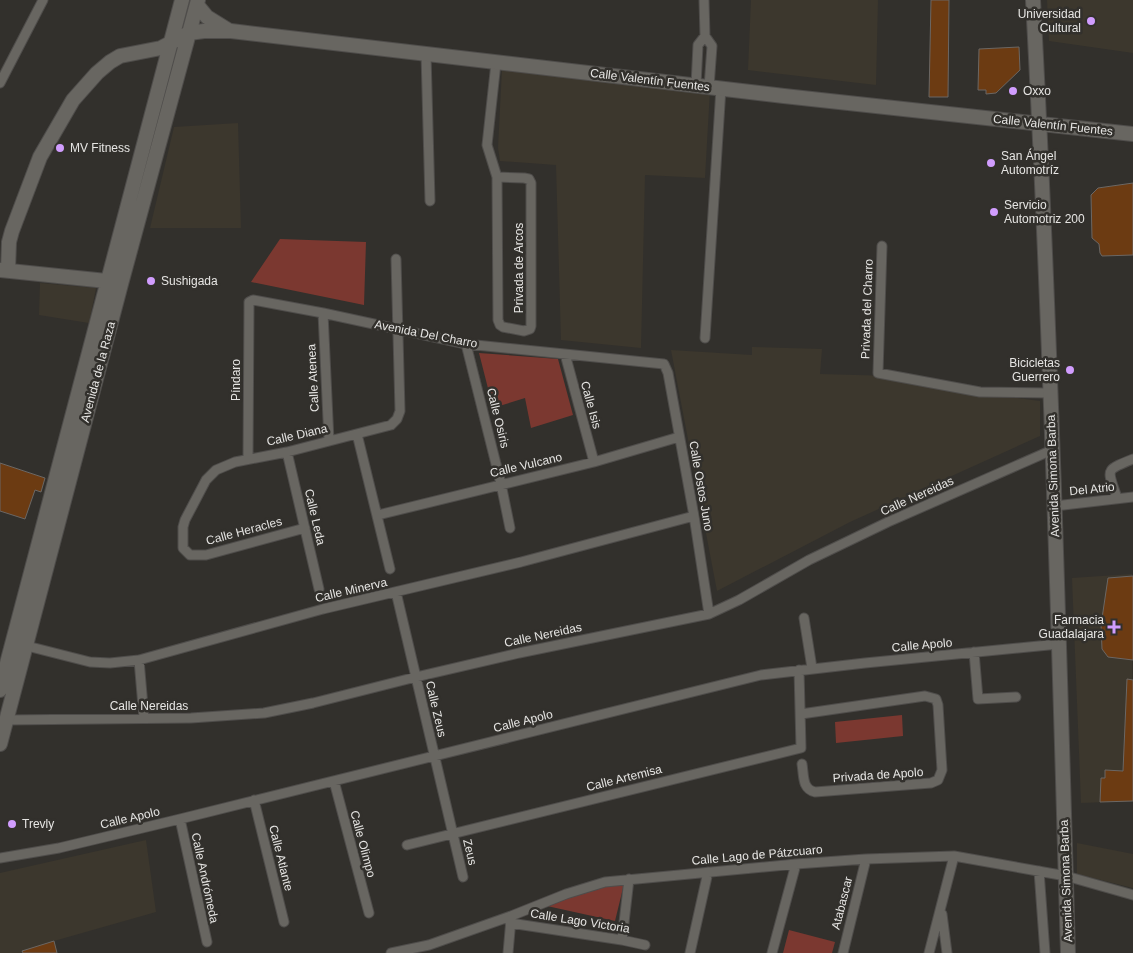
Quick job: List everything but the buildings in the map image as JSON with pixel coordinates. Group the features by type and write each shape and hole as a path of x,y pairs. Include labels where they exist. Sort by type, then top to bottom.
{"main road":[{"name":"Avenida de la Raza","path":"0,744 27,646 115,282 170,43 182,0"},
{"name":"Avenida Simona Barba","path":"1033,0 1040,123 1055,506 1068,953"},
{"name":"Avenida de la Raza","path":"0,690 3,668 12,643 115,282 198,2"},
{"path":"198,2 207,17 231,31"},
{"name":"Calle Valentín Fuentes","path":"4,270 9,242 23,198 46,143 73,100 97,73 120,56 154,50 189,33 204,31 231,31 1133,134"},
{"path":"4,270 115,282"}],"street":[{"path":"0,83 43,0"},
{"path":"704,0 705,36 712,46 709,87 705,338"},
{"path":"705,36 698,45 709,87"},
{"path":"426,54 430,201"},
{"name":"Privada de Arcos","path":"496,62 487,145 497,177 498,320 503,327 526,330 531,327 531,183 526,178 497,177"},
{"name":"Privada del Charro","path":"882,246 878,373 980,392 1050,393"},
{"path":"396,259 398,329"},
{"name":"Avenida Del Charro","path":"249,302 259,300 466,344 664,364"},
{"name":"Píndaro","path":"248,459 249,302"},
{"name":"Calle Atenea","path":"323,313 329,441"},
{"name":"Calle Diana","path":"190,555 183,548 183,527 210,474 226,464 287,452 357,434 391,425 397,419 400,411 398,329"},
{"name":"Calle Osiris","path":"466,344 502,484 510,528"},
{"name":"Calle Isis","path":"565,354 594,462"},
{"name":"Calle Ostos Juno","path":"664,364 668,373 694,516 709,614"},
{"path":"357,434 390,569"},
{"name":"Calle Vulcano","path":"378,515 594,462 679,437"},
{"name":"Calle Nereidas","path":"6,720 190,718 264,714 519,653 709,614 739,600 809,560 888,522 1052,450"},
{"name":"Calle Leda","path":"287,452 319,589"},
{"path":"1117,498 1110,477 1110,471 1113,467 1133,459"},
{"name":"Del Atrio","path":"1055,506 1133,497"},
{"name":"Calle Minerva","path":"12,643 90,662 121,663 139,660 323,609 521,562 694,516"},
{"name":"Calle Heracles","path":"190,555 206,555 305,528"},
{"name":"Calle Zeus","path":"396,592 453,832"},
{"path":"804,618 812,668"},
{"name":"Calle Apolo","path":"0,858 59,848 180,819 761,675 812,668 1059,644"},
{"path":"974,652 978,699 1016,697"},
{"path":"139,660 144,718"},
{"path":"799,670 802,714"},
{"name":"Privada de Apolo","path":"802,714 925,696 933,697 938,705 942,770 938,780 932,783 816,792 810,791 806,787 802,764"},
{"name":"Calle Artemisa","path":"407,845 453,832 801,748 802,714"},
{"name":"Calle Olimpo","path":"334,781 369,913"},
{"name":"Calle Atlante","path":"254,800 284,922"},
{"name":"Calle Andrómeda","path":"180,819 207,942"},
{"name":"Zeus","path":"453,832 463,877"},
{"path":"930,953 954,856"},
{"name":"Calle Lago de Pátzcuaro","path":"391,953 429,949 511,920 592,885 604,882 796,864 954,856 1066,876 1133,895"},
{"name":"Atabascar","path":"843,953 866,859"},
{"path":"772,953 796,864"},
{"path":"1039,871 1045,953"},
{"path":"690,953 708,872"},
{"path":"622,940 629,880"},
{"path":"942,909 947,953"},
{"path":"508,953 511,920"},
{"name":"Calle Lago Victoria","path":"511,920 645,945"}],"shaded area":[{"path":"751,0 878,0 876,85 748,70"},
{"name":"Universidad Cultural","path":"1047,0 1133,0 1133,53 1049,41"},
{"path":"502,69 710,90 705,178 645,175 641,348 561,340 556,165 500,161 498,148"},
{"path":"238,123 241,228 150,228 174,127"},
{"path":"280,239 366,242 364,305 251,282"},
{"path":"40,283 96,288 89,323 39,315"},
{"path":"752,347 822,349 820,374 892,376 949,389 1040,401 1040,436 850,522 717,591 671,350 752,355"},
{"path":"479,353 558,359 573,415 531,428 525,398 493,408"},
{"path":"1132,574 1133,801 1081,803 1072,578"},
{"path":"902,715 903,736 836,743 835,722"},
{"path":"146,840 156,912 54,941 57,953 0,953 0,873"},
{"path":"1077,843 1133,854 1133,888 1077,874"},
{"path":"624,884 615,921 547,906 598,886"},
{"path":"789,930 835,942 832,953 783,953"}],"place":[{"name":"Universidad Cultural","path":"1091,21"},
{"name":"Oxxo","path":"1013,91"},
{"name":"MV Fitness","path":"60,148"},
{"name":"San Ángel Automotríz","path":"991,163"},
{"name":"Servicio Automotriz 200","path":"994,212"},
{"name":"Sushigada","path":"151,281"},
{"name":"Bicicletas Guerrero","path":"1070,370"},
{"name":"Farmacia Guadalajara","path":"1114,627"},
{"name":"Trevly","path":"12,824"}]}
